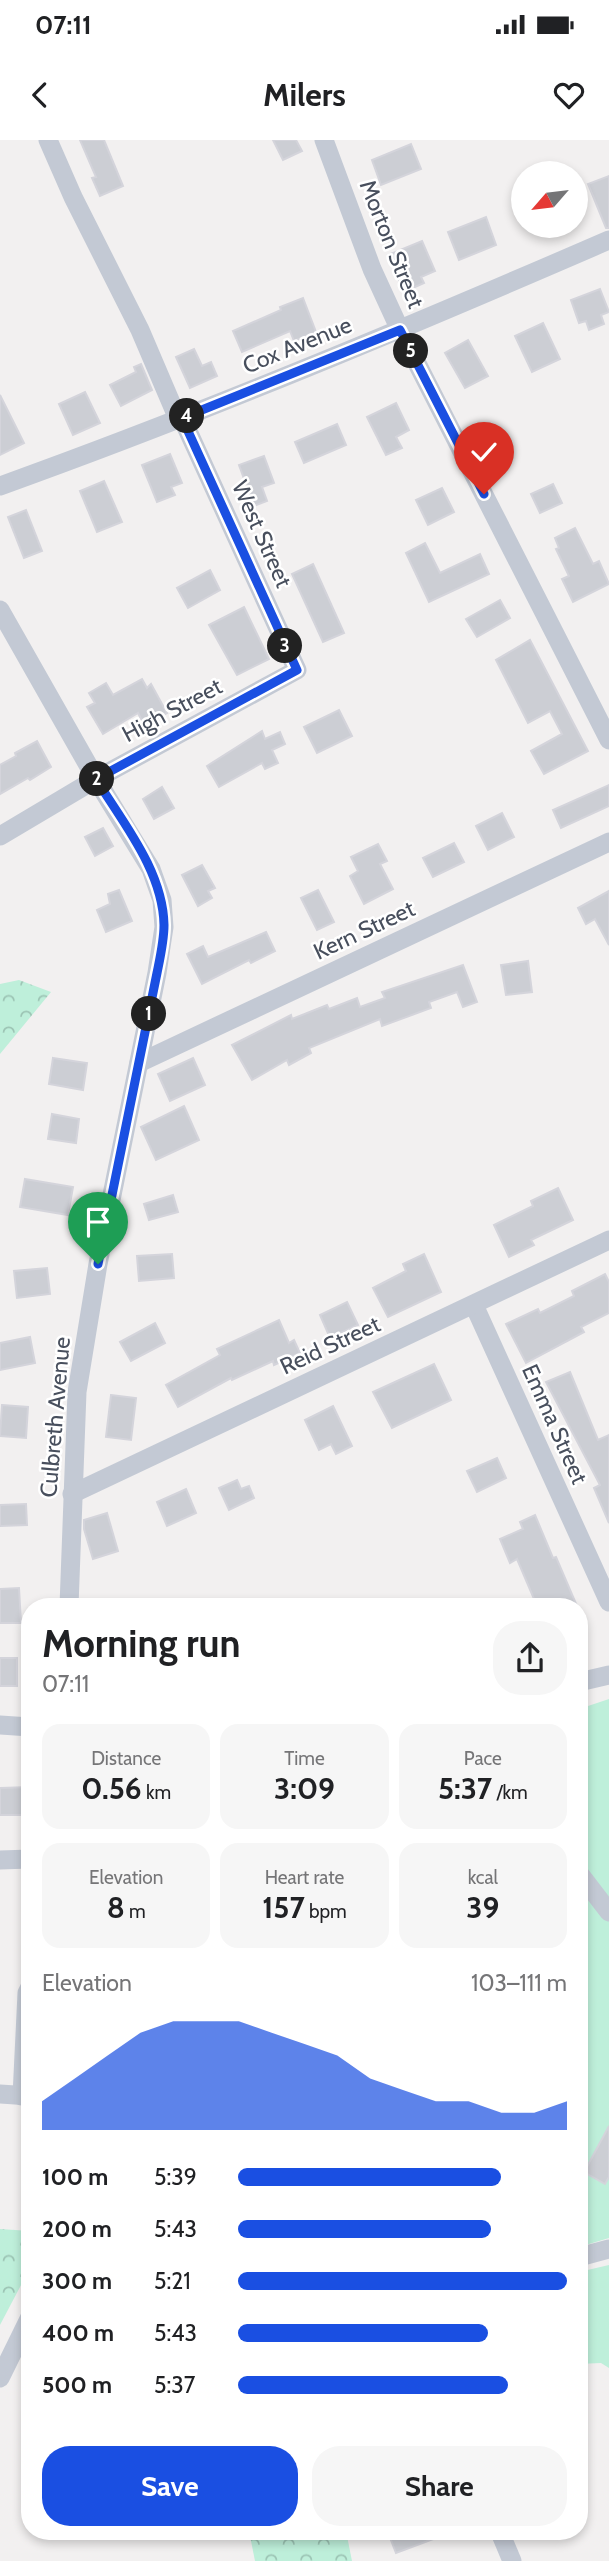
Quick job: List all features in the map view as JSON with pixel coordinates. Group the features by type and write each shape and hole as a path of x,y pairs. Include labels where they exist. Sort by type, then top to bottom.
{"street":[{"name":"West Street","path":"48,140 297,670"},
{"name":"Morton Street","path":"324,140 372,269 400,330 609,740"},
{"name":"Cox Avenue","path":"0,486 400,330 609,240"},
{"name":"Culbreth Avenue","path":"0,610 96,779 151,869 162,900 164,927 98,1264 77,1392 69,1598"},
{"name":"High Street","path":"0,836 96,779 297,670"},
{"name":"Kern Street","path":"139,1063 609,842"},
{"name":"Reid Street","path":"72,1493 609,1240"},
{"name":"Emma Street","path":"474,1305 609,1602"},
{"path":"588,1680 609,1675"},
{"path":"0,1725 21,1726"},
{"path":"0,1860 21,1859"},
{"path":"588,1885 609,1912"},
{"path":"0,2094 21,2096"},
{"path":"588,2255 609,2249"},
{"path":"0,2378 21,2335"},
{"path":"503,2540 512,2561"}],"green space":[{"path":"19,980 51,992 0,1054 0,984"},
{"path":"609,1699 609,2238 588,2244 588,1706"},
{"path":"0,2229 21,2230 21,2285 0,2325"},
{"path":"609,2265 609,2368 601,2363 588,2364 588,2270"},
{"path":"251,2540 348,2540 352,2561 255,2561"}],"building":[{"path":"80,140 104,140 123,186 100,196 92,178 96,177"},
{"path":"273,140 296,140 302,151 283,160"},
{"path":"411,144 421,169 381,185 372,160"},
{"path":"609,176 609,228 606,228 588,184"},
{"path":"486,217 496,245 459,260 448,232"},
{"path":"422,241 435,271 421,277 424,283 404,292 388,255"},
{"path":"600,289 609,312 601,315 604,324 589,330 586,321 579,323 571,300"},
{"path":"303,298 316,332 294,341 290,331 242,352 233,331"},
{"path":"543,323 560,359 532,372 515,336"},
{"path":"468,340 488,376 465,388 445,353"},
{"path":"194,349 202,366 211,362 217,376 190,388 176,357"},
{"path":"141,364 152,390 121,406 110,385 136,372 134,367"},
{"path":"85,392 100,423 73,435 59,404"},
{"path":"0,395 24,443 0,455"},
{"path":"396,403 409,430 396,437 402,448 386,455 367,417"},
{"path":"337,424 346,445 304,463 295,442"},
{"path":"170,454 182,483 171,487 175,495 157,502 142,465"},
{"path":"264,456 274,483 262,487 267,501 254,506 239,465"},
{"path":"104,481 122,522 97,532 80,491"},
{"path":"553,484 562,503 540,513 531,494"},
{"path":"442,488 454,512 428,525 416,500"},
{"path":"26,510 42,551 24,558 8,517"},
{"path":"575,528 593,564 599,561 609,584 573,602 562,579 569,576 556,549 559,548 555,538"},
{"path":"425,543 440,573 480,554 489,574 429,602 406,553"},
{"path":"313,564 344,633 323,642 292,574"},
{"path":"210,570 220,590 188,608 177,588"},
{"path":"500,600 510,618 477,637 466,619"},
{"path":"244,607 269,659 237,675 209,625"},
{"path":"530,640 588,751 544,774 531,751 562,734 550,711 528,723 496,660"},
{"path":"142,679 147,688 151,684 167,713 144,725 138,713 103,734 87,707 95,703 89,693 106,683 113,695"},
{"path":"339,710 352,736 317,753 304,727"},
{"path":"262,731 265,739 280,732 285,744 272,750 278,763 265,769 262,763 219,787 207,766"},
{"path":"37,741 51,767 0,794 0,765"},
{"path":"609,785 609,806 561,828 553,810"},
{"path":"162,787 174,808 154,819 143,799"},
{"path":"502,813 514,837 488,850 476,826"},
{"path":"103,828 113,846 95,856 85,837"},
{"path":"454,843 464,862 433,877 423,858"},
{"path":"378,844 387,861 380,864 393,889 364,904 350,876 358,871 351,857"},
{"path":"202,865 215,888 208,891 212,898 198,906 182,875"},
{"path":"119,890 132,921 106,932 97,910 110,904 108,894"},
{"path":"318,890 334,922 317,930 301,898"},
{"path":"609,891 609,945 595,919 586,924 578,908"},
{"path":"266,932 275,951 251,963 249,960 202,984 187,954 203,946 208,957"},
{"path":"528,961 532,992 506,995 501,965"},
{"path":"463,965 477,1002 463,1007 457,992 429,1002 431,1008 382,1026 380,1019 309,1048 311,1053 289,1065 287,1060 252,1080 232,1045 291,1015 292,1019 327,1005 329,1009 357,998 360,1007 385,998 382,992"},
{"path":"53,1058 87,1063 83,1090 49,1084"},
{"path":"193,1058 205,1085 170,1101 158,1074"},
{"path":"184,1106 199,1140 156,1160 141,1127"},
{"path":"52,1114 79,1119 76,1143 48,1139"},
{"path":"25,1179 73,1187 68,1215 20,1207"},
{"path":"558,1188 573,1220 531,1240 534,1245 509,1257 494,1225 533,1206 531,1201"},
{"path":"173,1195 178,1212 149,1220 144,1204"},
{"path":"172,1254 174,1278 139,1281 137,1256"},
{"path":"424,1254 441,1292 388,1317 373,1288 406,1271 403,1264"},
{"path":"47,1268 50,1294 17,1298 14,1271"},
{"path":"605,1274 609,1282 609,1313 581,1327 584,1332 526,1363 506,1324 538,1309 540,1313 574,1296 572,1291"},
{"path":"347,1302 358,1325 330,1338 320,1315"},
{"path":"279,1320 289,1343 294,1340 300,1353 274,1365 273,1361 232,1380 231,1378 178,1407 166,1385 220,1355 217,1349"},
{"path":"155,1323 165,1343 131,1361 120,1342"},
{"path":"30,1337 35,1363 0,1370 0,1343"},
{"path":"434,1364 451,1400 392,1428 373,1392"},
{"path":"570,1372 598,1440 609,1435 609,1523 594,1488 600,1485 546,1382"},
{"path":"111,1395 136,1398 131,1440 106,1437"},
{"path":"2,1405 28,1407 26,1438 0,1436"},
{"path":"333,1406 352,1446 336,1454 331,1444 319,1450 305,1420"},
{"path":"497,1458 506,1478 477,1492 467,1471"},
{"path":"237,1480 241,1489 249,1486 254,1498 229,1510 219,1488"},
{"path":"186,1489 196,1513 167,1526 157,1502"},
{"path":"26,1504 27,1525 0,1526 0,1505"},
{"path":"107,1513 118,1551 93,1559 84,1520"},
{"path":"535,1515 574,1598 534,1598 517,1559 510,1563 500,1539 523,1529 520,1522"},
{"path":"19,1588 21,1623 0,1623 0,1589"},
{"path":"0,1658 17,1658 17,1686 0,1686"},
{"path":"21,1787 21,1815 0,1815 0,1788"},
{"path":"609,2126 609,2177 605,2184 588,2174 588,2165"},
{"path":"391,2540 431,2540 396,2553"}],"route":[{"path":"98,1264 164,927 162,900 151,869 96,779 297,670 182,418 400,330 484,494"}]}
